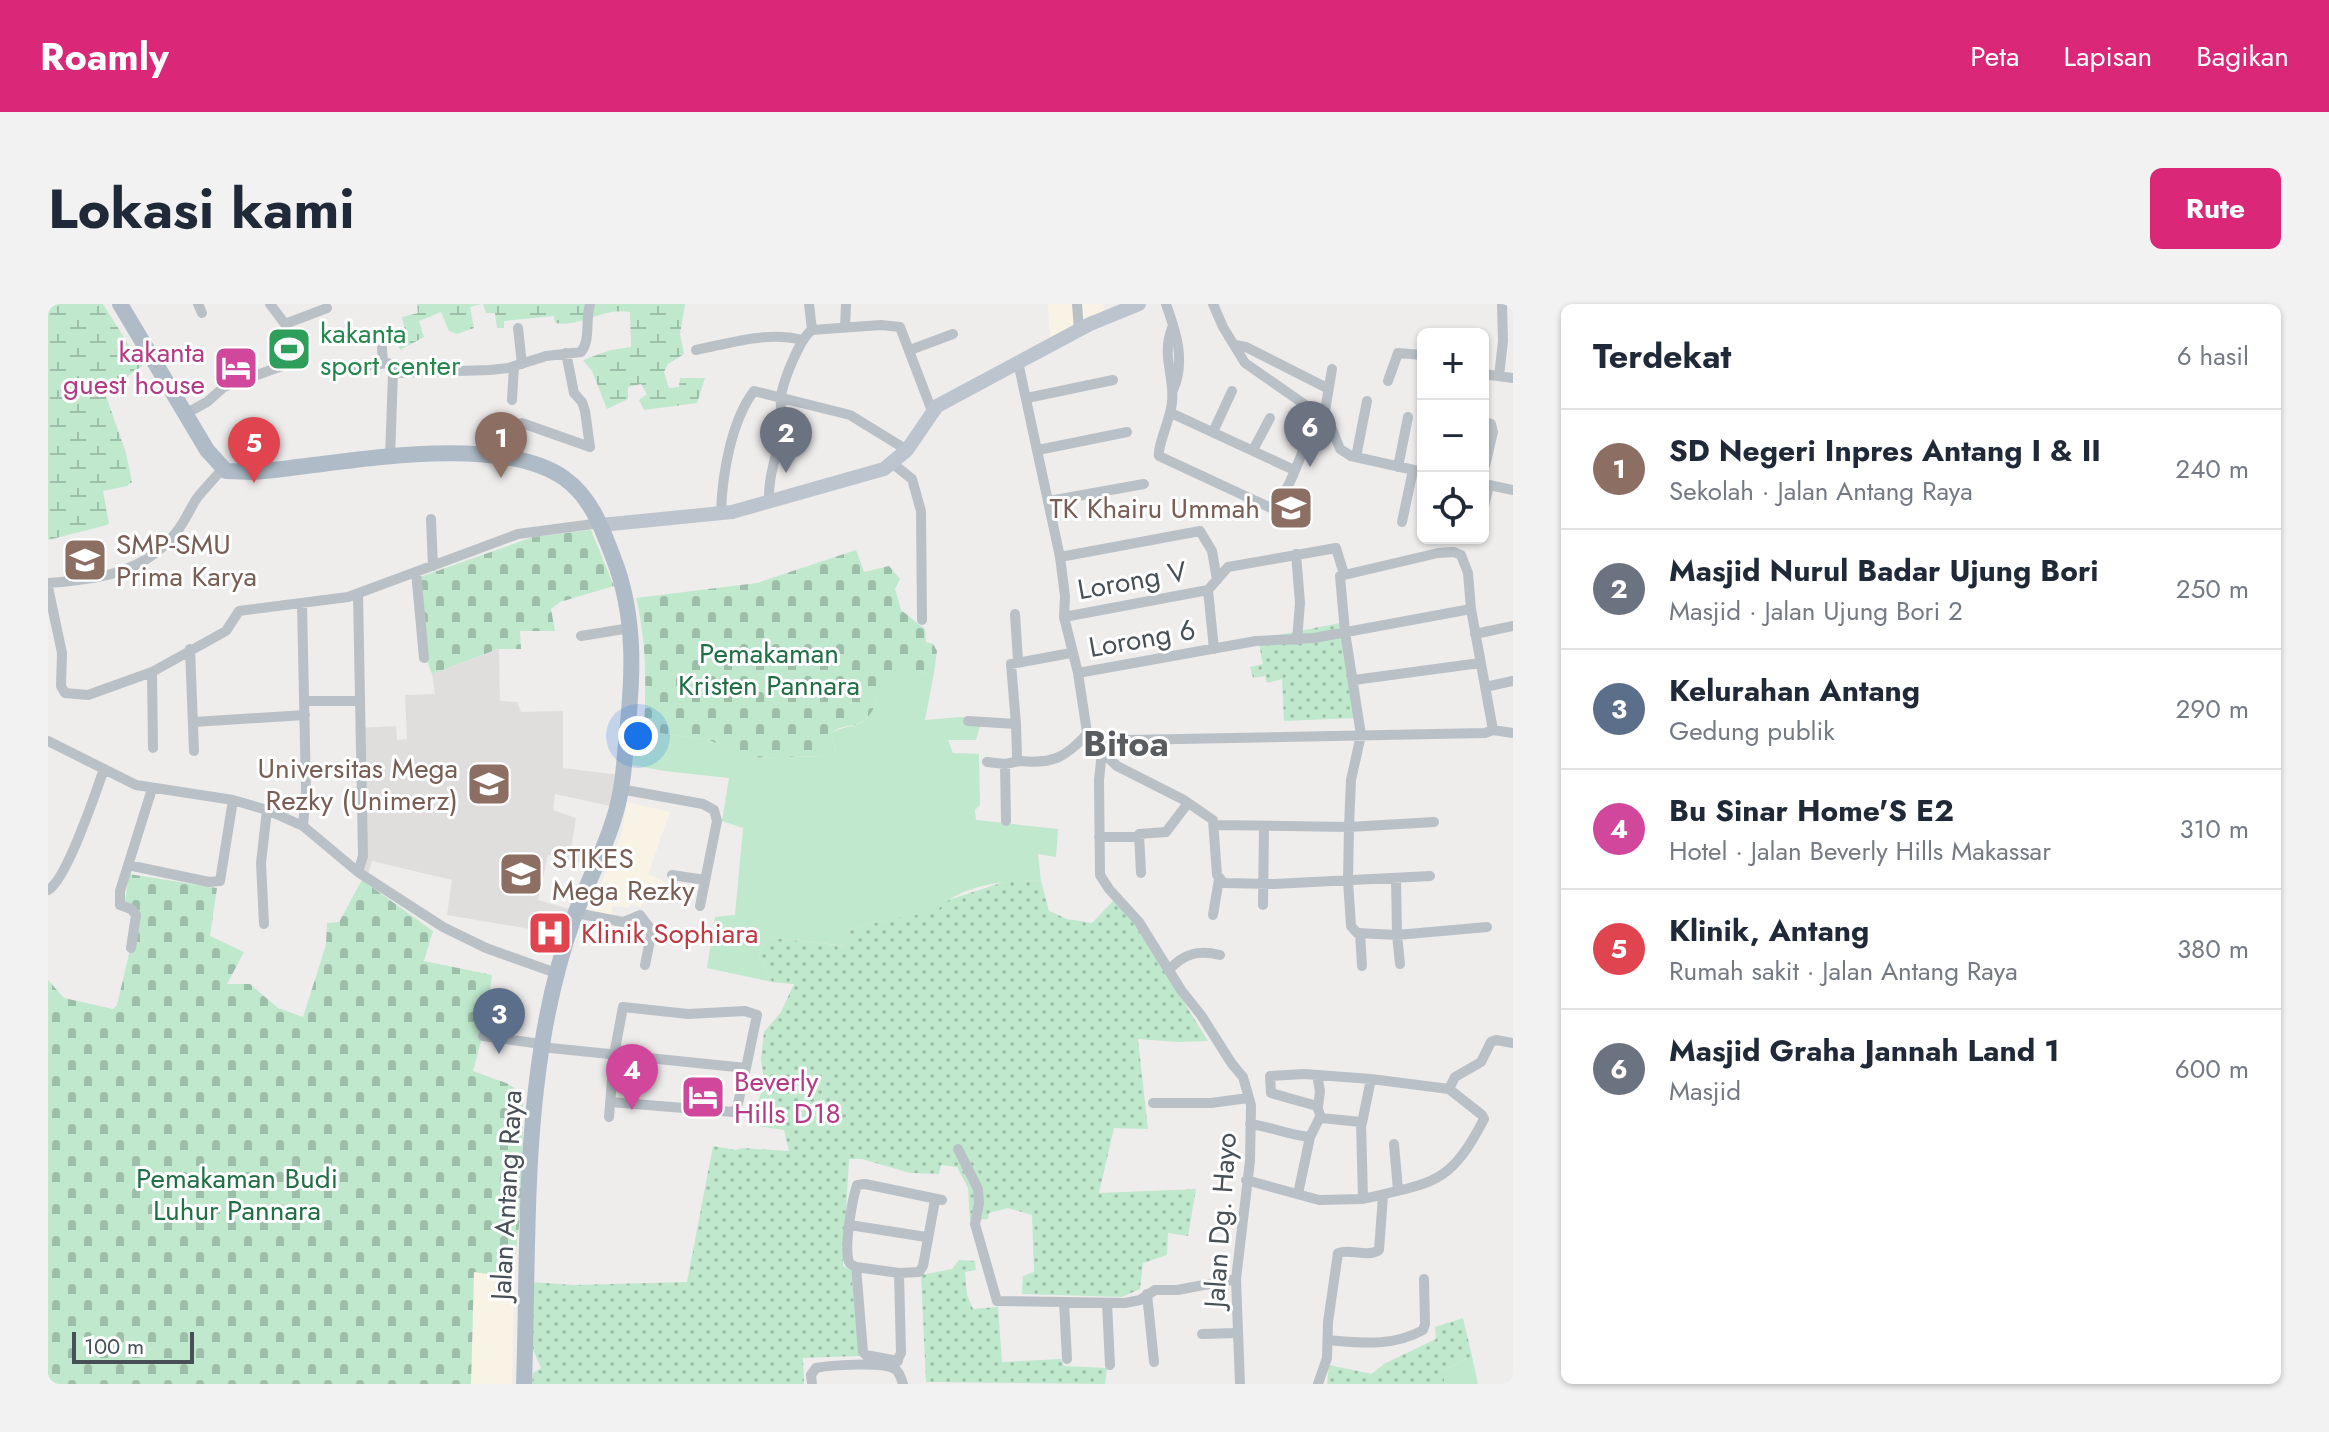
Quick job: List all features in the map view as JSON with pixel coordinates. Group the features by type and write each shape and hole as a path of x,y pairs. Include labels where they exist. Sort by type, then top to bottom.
{"main road":[{"path":"120,304 185,414 222,469"},
{"path":"601,524 721,513 874,473 907,450 932,411 1079,330 1139,304"},
{"name":"Jalan Antang Raya","path":"222,469 235,473 254,472 390,458 485,454 517,459 550,470 565,479 583,498 601,524 625,589 630,628 631,703 620,789 611,829 576,913 556,973 541,1047 532,1135 524,1384"}],"street":[{"path":"270,304 285,324 325,306 341,304"},
{"path":"390,458 392,375 397,372 461,372 518,365 546,356 584,350 590,304"},
{"path":"809,304 812,330"},
{"path":"845,327 846,304"},
{"path":"1077,304 1079,330"},
{"path":"1166,304 1180,359 1179,378 1173,390 1171,413 1159,456 1267,508 1276,505 1306,444"},
{"path":"1213,304 1240,357 1251,368 1327,420"},
{"path":"1499,376 1503,341 1502,304"},
{"path":"769,502 771,468 783,416 781,398 802,340 812,330 897,326 903,330 932,411"},
{"path":"512,400 518,365 518,328"},
{"path":"910,350 953,334"},
{"path":"696,350 775,336 802,340"},
{"path":"1235,345 1246,347 1327,388"},
{"path":"382,348 383,363"},
{"path":"517,459 522,423 589,447 587,421 582,402 574,393 566,353"},
{"path":"1388,381 1398,353 1417,355"},
{"path":"1018,362 1060,557 1064,617 1078,673 1088,739 1125,771 1188,803 1212,821 1264,826 1349,827 1434,822"},
{"path":"349,368 383,363 391,364 397,372"},
{"path":"185,414 207,402 224,387 282,366"},
{"path":"1332,369 1325,411 1336,445 1344,453 1356,457 1417,471"},
{"path":"1489,375 1513,378"},
{"path":"1027,398 1113,380"},
{"path":"1213,432 1232,391"},
{"path":"721,513 728,455 752,392 840,411 856,417 907,450"},
{"path":"1356,457 1367,401"},
{"path":"1171,413 1294,470"},
{"path":"1398,467 1408,417"},
{"path":"1253,450 1270,418"},
{"path":"1489,423 1493,432 1489,456"},
{"path":"1038,450 1127,432"},
{"path":"892,463 912,479 921,511 922,620"},
{"path":"222,469 198,497 175,535 139,562 115,574 93,580 48,585 62,653 61,686 65,693 88,695 152,672 226,631 239,611 358,594 518,534 601,524"},
{"path":"1402,522 1418,472"},
{"path":"1489,481 1513,490"},
{"path":"1049,501 1144,484"},
{"path":"431,519 433,566"},
{"path":"1060,557 1200,531 1212,551 1217,580"},
{"path":"1214,649 1208,590 1228,567 1336,548 1344,574"},
{"path":"1487,927 1397,935 1360,933 1351,926 1348,881 1351,780 1361,735 1339,579 1344,574 1438,553 1461,555 1466,565 1493,730"},
{"path":"1296,554 1300,603 1297,640"},
{"path":"416,572 424,658"},
{"name":"Lorong V","path":"1064,617 1208,590"},
{"path":"358,594 363,856 358,872"},
{"path":"302,604 306,701 303,826"},
{"name":"Lorong 6","path":"1078,673 1256,641 1297,640 1471,609"},
{"path":"1015,614 1018,661"},
{"path":"1475,634 1513,626"},
{"path":"581,636 630,628"},
{"path":"190,649 194,751"},
{"path":"1020,761 1017,757 1011,664 1071,653"},
{"path":"1354,680 1480,663"},
{"path":"152,672 153,748"},
{"path":"1485,687 1513,681"},
{"path":"306,701 360,701"},
{"path":"194,722 305,715"},
{"path":"968,721 1016,724"},
{"path":"1100,749 1127,740 1431,735 1493,730 1513,733"},
{"path":"987,762 1045,762 1068,754 1086,735"},
{"path":"48,741 136,785 233,800 267,810 303,826 358,872 459,935 556,973"},
{"name":"Jalan Dg. Hayo","path":"1100,749 1100,875 1139,922 1243,1077 1248,1096 1250,1161 1236,1279 1240,1384"},
{"path":"1005,764 1006,821"},
{"path":"48,890 59,880 104,769"},
{"path":"131,948 136,915 119,903 120,891 152,789"},
{"path":"620,789 703,804 714,810 717,821 700,906"},
{"path":"128,865 209,882 220,881 233,800"},
{"path":"1141,873 1139,837 1142,832 1166,832 1188,803"},
{"path":"264,924 261,850 267,810"},
{"path":"1212,821 1219,879 1213,915"},
{"path":"1263,905 1264,826"},
{"path":"1099,837 1139,837"},
{"path":"672,875 705,880"},
{"path":"1219,879 1233,885 1264,885 1430,876"},
{"path":"1396,878 1400,964"},
{"path":"576,913 623,922 640,915 652,931 645,965"},
{"path":"1360,933 1362,966"},
{"path":"1169,970 1179,959 1202,951 1220,955"},
{"path":"609,1117 610,1102 614,1055 624,1006 688,1014 755,1012 757,1017 746,1068 737,1108 733,1112 610,1102"},
{"path":"483,1036 534,1043 541,1047 746,1068"},
{"path":"1449,1089 1455,1077 1481,1062 1491,1042 1513,1043"},
{"path":"1298,1194 1310,1137 1319,1112 1317,1075"},
{"path":"1246,1180 1319,1200 1383,1196 1438,1178 1455,1165 1474,1140 1484,1117 1449,1089 1371,1079 1270,1076 1270,1092"},
{"path":"1363,1199 1362,1123 1371,1079"},
{"path":"1153,1103 1211,1103 1270,1092 1319,1112 1362,1123"},
{"path":"1250,1124 1310,1137"},
{"path":"1394,1144 1398,1190"},
{"path":"958,1149 978,1189 975,1224 997,1301 1133,1302 1155,1290 1177,1290 1236,1279"},
{"path":"856,1267 915,1274 921,1270 926,1237 938,1200 859,1185 856,1188 848,1258 856,1267 863,1352 896,1365"},
{"path":"1318,1384 1327,1358 1328,1322 1338,1253 1374,1254 1379,1250 1383,1196"},
{"path":"850,1225 926,1237"},
{"path":"899,1273 901,1353 896,1365 903,1384"},
{"path":"1328,1340 1388,1342 1419,1333 1425,1324 1424,1279"},
{"path":"1147,1294 1154,1362"},
{"path":"1064,1302 1067,1359"},
{"path":"1107,1303 1110,1365"},
{"path":"1202,1334 1238,1333"},
{"path":"812,1384 812,1372 820,1367 896,1365"}],"shaded area":[{"path":"1048,304 1103,304 1105,313 1050,337"},
{"name":"Universitas Mega Rezky (Unimerz)","path":"499,649 500,701 517,702 521,712 563,711 563,768 620,775 615,807 555,794 553,810 576,818 571,849 589,855 589,865 548,855 538,900 572,910 565,935 447,915 452,880 372,861 368,875 359,870 358,728 396,726 397,740 407,739 405,695 435,694 432,674"},
{"path":"627,802 670,812 648,874 665,882 660,904 643,898 641,907 630,904 628,908 613,906 610,919 586,912 608,869 622,832"},
{"path":"474,1272 514,1278 512,1384 471,1384"}],"green space":[{"path":"48,304 103,304 142,366 105,393 126,453 132,482 103,491 107,525 48,540"},
{"path":"417,304 481,304 470,307 474,328 457,334 449,331 441,312 419,321 424,337 400,350 395,337 405,330 402,317 418,313"},
{"path":"483,304 685,304 680,334 684,354 668,364 664,372 669,388 679,387 680,378 705,378 697,403 644,410 639,400 647,394 641,384 628,387 628,399 607,409 592,371 583,360 631,347 630,312 610,312 564,324 555,323 554,316 504,321 504,328 497,328 495,313 486,313"},
{"path":"591,530 614,586 560,602 551,609 555,631 520,631 521,649 498,649 432,674 427,661 428,643 420,638 417,578 533,537"},
{"name":"Pemakaman Kristen Pannara","path":"856,550 864,572 889,566 900,579 895,589 901,610 925,629 926,642 933,644 937,651 934,673 890,675 866,719 831,733 836,751 828,756 746,758 709,740 644,731 644,648 636,598 757,583"},
{"path":"1340,623 1355,718 1284,721 1282,679 1267,683 1265,676 1253,678 1250,667 1263,664 1258,639"},
{"path":"934,673 925,720 961,717 982,720 976,740 948,740 953,753 979,754 980,805 975,810 976,820 1058,829 1056,857 1038,854 1041,881 1013,881 984,886 957,895 936,912 849,929 846,946 767,937 759,955 772,982 707,968 715,917 735,915 743,828 722,821 729,778 628,764 644,731 709,740 746,758 828,756 836,751 831,733 858,724 870,715 890,674"},
{"name":"Pemakaman Budi Luhur Pannara","path":"129,874 217,888 210,936 244,952 227,984 250,984 278,1008 303,1017 326,945 327,923 339,922 362,880 433,931 424,961 492,975 486,1023 473,1071 523,1093 522,1198 513,1278 474,1272 471,1384 48,1384 48,980 64,998 113,1009 117,1005 139,911 125,902"},
{"path":"1010,880 1041,881 1049,911 1067,919 1092,923 1114,900 1138,928 1208,1041 1138,1039 1148,1129 1114,1128 1099,1193 1196,1189 1188,1236 1168,1233 1167,1255 1143,1263 1140,1289 1122,1297 1022,1294 1023,1276 1034,1272 1032,1215 1008,1208 989,1213 988,1219 970,1220 968,1188 957,1167 941,1165 939,1174 910,1173 862,1159 849,1159 843,1266 851,1270 859,1356 803,1358 804,1384 532,1384 533,1373 541,1368 533,1350 531,1282 574,1285 687,1282 713,1146 736,1150 789,1151 784,1130 757,1126 764,1082 761,1059 764,1032 781,1012 794,984 772,982 759,955 767,937 845,946 849,929"},
{"path":"959,1260 975,1261 976,1270 965,1272 967,1295 973,1309 998,1307 1002,1362 1061,1359 1064,1366 1107,1368 1105,1384 926,1382 921,1275 952,1269"},
{"path":"1463,1318 1472,1356 1444,1370 1444,1384 1327,1384 1329,1365 1372,1374 1384,1364 1436,1339 1435,1327"},
{"path":"1472,1356 1478,1384 1444,1384 1444,1370"}],"place":[{"name":"kakanta sport center","path":"289,349"},
{"name":"kakanta guest house","path":"236,368"},
{"name":"Masjid Graha Jannah Land 1","path":"1310,467"},
{"name":"Masjid Nurul Badar Ujung Bori","path":"786,473"},
{"name":"SD Negeri Inpres Antang I & II","path":"501,478"},
{"name":"Klinik, Antang","path":"254,483"},
{"name":"TK Khairu Ummah","path":"1291,508"},
{"name":"SMP-SMU Prima Karya","path":"85,560"},
{"name":"Universitas Mega Rezky (Unimerz)","path":"489,784"},
{"name":"STIKES Mega Rezky","path":"521,874"},
{"name":"Klinik Sophiara","path":"550,933"},
{"name":"Kelurahan Antang","path":"499,1054"},
{"name":"Beverly Hills D18","path":"703,1097"},
{"name":"Bu Sinar Home'S E2","path":"632,1110"}],"district":[{"name":"Bitoa","path":"1126,743"}]}
